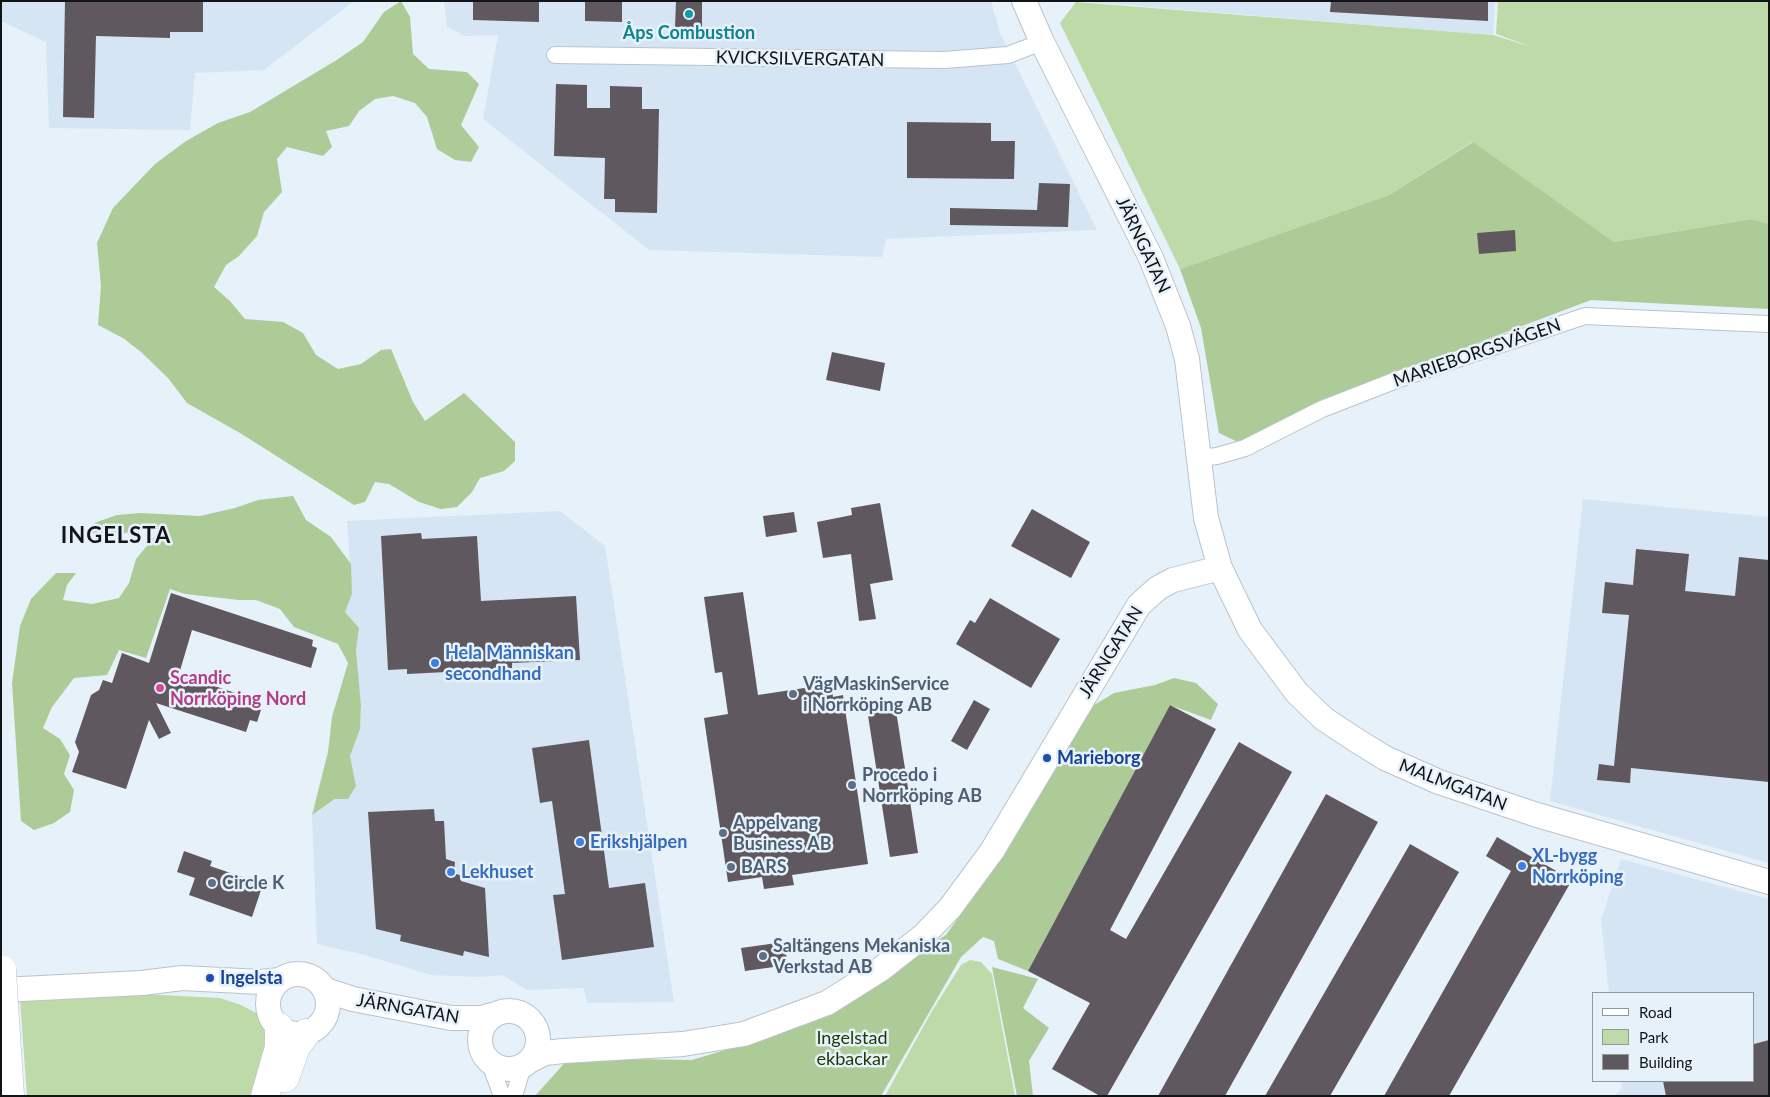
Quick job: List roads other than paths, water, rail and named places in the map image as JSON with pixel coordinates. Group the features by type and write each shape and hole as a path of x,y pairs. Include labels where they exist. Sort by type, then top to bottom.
{"highway":[{"path":"2,980 10,1096"},
{"path":"265,1096 279,1047 273,1018"},
{"path":"279,1096 296,1048 315,1026"}],"street":[{"name":"JÄRNGATAN","path":"527,1063 555,1052 708,1041 744,1034 827,1003 881,969 923,936 950,908 992,851 1139,605 1158,588 1173,580 1220,568 1206,518 1187,359 1173,311 1151,258 1042,42 1024,1"},
{"name":"KVICKSILVERGATAN","path":"555,55 944,60 1008,55 1042,42"},
{"name":"MARIEBORGSVÄGEN","path":"1198,458 1218,456 1245,448 1322,409 1399,379 1585,316 1769,324"},
{"name":"MALMGATAN","path":"1220,568 1250,630 1297,693 1324,719 1385,758 1486,800 1769,882"},
{"path":"2,980 142,983 222,991 246,997 292,1034 315,1026 328,1010 325,990 315,979 302,974 294,974 279,980 261,982 182,978 142,983"},
{"path":"273,1018 270,993 279,980"},
{"name":"JÄRNGATAN","path":"325,990 352,1000 451,1018 482,1018 492,1015"},
{"path":"502,1096 485,1055 481,1030 492,1015 502,1011 513,1010 528,1016 534,1023 539,1042 527,1063 514,1096"},
{"name":"JÄRNGATAN","path":"315,1026 342,1015 358,1014 408,1022 457,1032 467,1036 485,1055"},
{"name":"JÄRNGATAN","path":"534,1023 560,1036 631,1046"},
{"path":"485,1055 500,1068 512,1069 527,1063"}],"place":[{"name":"Åps Combustion","path":"689,14"},
{"name":"Hela Människan secondhand","path":"435,663"},
{"name":"Scandic Norrköping Nord","path":"160,688"},
{"name":"VägMaskinService i Norrköping AB","path":"793,694"},
{"name":"Marieborg","path":"1047,758"},
{"name":"Procedo i Norrköping AB","path":"852,785"},
{"name":"Appelvang Business AB","path":"723,833"},
{"name":"Erikshjälpen","path":"580,842"},
{"name":"XL-bygg Norrköping","path":"1522,866"},
{"name":"BARS","path":"731,867"},
{"name":"Lekhuset","path":"451,872"},
{"name":"Circle K","path":"212,883"},
{"name":"Saltängens Mekaniska Verkstad AB","path":"763,956"},
{"name":"Ingelsta","path":"210,978"}],"district":[{"name":"INGELSTA","path":"116,536"}],"park label":[{"name":"Ingelstad ekbackar","path":"852,1048"}]}
